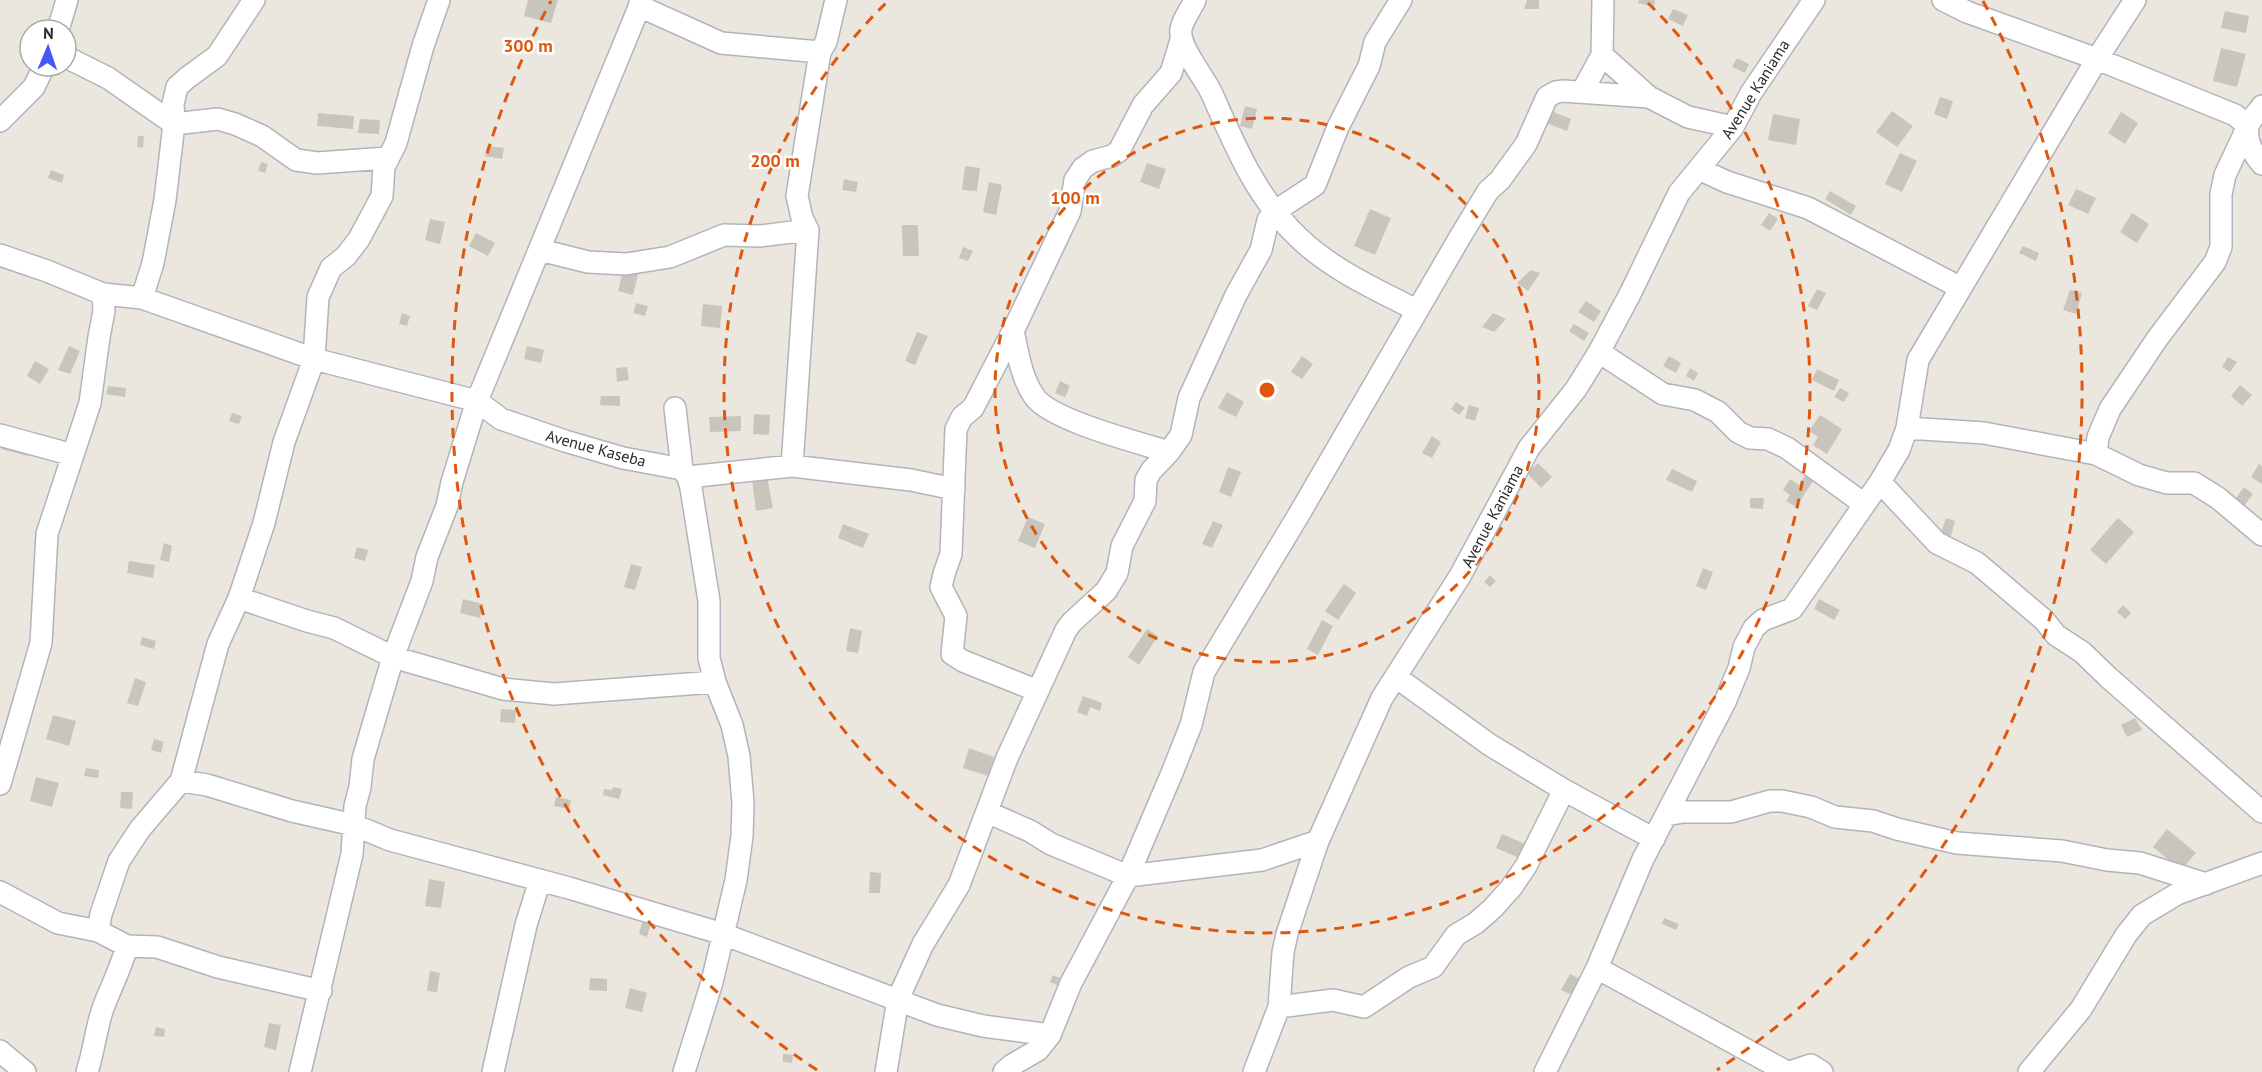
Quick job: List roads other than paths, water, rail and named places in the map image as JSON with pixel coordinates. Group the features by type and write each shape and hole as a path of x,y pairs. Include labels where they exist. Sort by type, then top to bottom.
{"street":[{"path":"62,18 67,0"},
{"path":"142,298 153,263 165,200 174,124 173,104 177,87 217,56 254,0"},
{"path":"98,931 119,861 140,829 181,781 218,644 238,597 264,523 284,442 314,359 317,305 321,289 331,268 346,256 359,239 382,196 384,167 396,142 423,46 439,0"},
{"path":"792,466 808,230 802,218 797,196 820,52 826,42 836,0"},
{"path":"1038,691 963,661 952,654 956,616 941,587 951,554 956,429 962,417 973,408 1013,331 1070,211 1075,180 1083,168 1119,151 1143,105 1171,73 1181,40 1182,27 1195,0"},
{"path":"886,1072 898,999 923,944 959,885 1007,759 1066,630 1106,591 1117,573 1122,546 1145,501 1146,480 1150,471 1169,452 1180,435 1189,398 1236,295 1261,250 1265,229 1274,212 1315,185 1331,143 1369,66 1375,42 1401,0"},
{"path":"1582,92 1602,55 1604,0"},
{"name":"Avenue Kaniama","path":"1254,1072 1279,1007 1283,952 1287,934 1318,841 1382,698 1460,576 1529,448 1576,390 1599,352 1679,193 1733,127 1751,93 1815,0"},
{"path":"1943,0 1967,12 2097,59 2235,115 2248,126 2249,142 2255,157 2262,164"},
{"path":"1545,1072 1597,968 1654,839 1725,702 1744,647 1755,628 1763,620 1792,609 1880,482 1899,450 1907,428 1918,360 2097,59 2135,0"},
{"path":"300,1072 352,854 355,806 363,759 393,657 422,581 427,556 435,541 447,506 477,401 641,3 721,43 820,52"},
{"path":"1181,40 1207,83 1250,177 1274,212 1300,240 1344,272 1416,310"},
{"path":"1602,55 1648,97 1688,117 1733,127"},
{"path":"78,63 108,78 174,124 218,120 235,124 262,136 296,159 317,163 387,158"},
{"path":"0,121 34,87 38,78"},
{"path":"1004,1072 1038,1050 1050,1035 1071,983 1128,876 1191,726 1204,672 1488,191 1500,180 1526,144 1547,97 1556,92 1582,92 1648,97"},
{"path":"2096,454 2098,437 2110,409 2157,339 2215,262 2221,247 2221,194 2225,175 2248,126 2262,106"},
{"path":"1699,169 1727,182 1808,207 1961,288"},
{"path":"540,250 588,262 626,264 670,257 724,235 760,236 808,230"},
{"path":"0,255 48,271 103,294 142,298 314,359 477,401"},
{"path":"0,781 41,643 47,534 90,403 104,311 103,294"},
{"path":"1013,331 1023,376 1035,399 1052,411 1080,423 1169,452"},
{"path":"1599,352 1663,394 1695,400 1718,412 1738,432 1750,438 1768,439 1786,448 1864,504"},
{"name":"Avenue Kaseba","path":"477,401 501,419 517,426 623,458 685,473 792,466 911,480 954,489"},
{"path":"675,408 708,601 709,658 732,725 739,756 743,803 736,879 712,982 684,1072"},
{"path":"1907,428 1984,433 2096,454 2139,475 2166,483 2186,482 2199,485 2262,535"},
{"path":"0,435 73,456"},
{"path":"1880,482 1937,543 1977,563 2044,620 2056,635 2082,652 2262,812"},
{"path":"238,597 333,628 393,657 503,689 554,694 715,681"},
{"path":"1396,677 1490,745 1564,790 1654,839"},
{"path":"181,781 207,785 292,811 354,825 390,840 540,880 723,934 936,1015 983,1026 1050,1035"},
{"path":"1279,1007 1333,1000 1364,1007 1409,977 1433,967 1456,935 1476,923 1511,888 1526,866 1564,790"},
{"path":"1666,815 1683,812 1731,812 1770,801 1782,801 1811,807 1835,818 1873,821 1957,843 2062,851 2106,860 2140,863 2206,884"},
{"path":"987,812 1051,844 1128,876 1262,860 1318,841"},
{"path":"2029,1072 2080,1009 2134,924 2154,907 2177,894 2262,863"},
{"path":"493,1072 526,925 540,880"},
{"path":"0,892 58,923 98,931 127,946 157,946 218,967 321,991"},
{"path":"87,1072 94,1051 102,1010 122,965 127,946"},
{"path":"1597,968 1788,1072 1811,1065 1822,1072"},
{"path":"0,1051 25,1072"}]}
